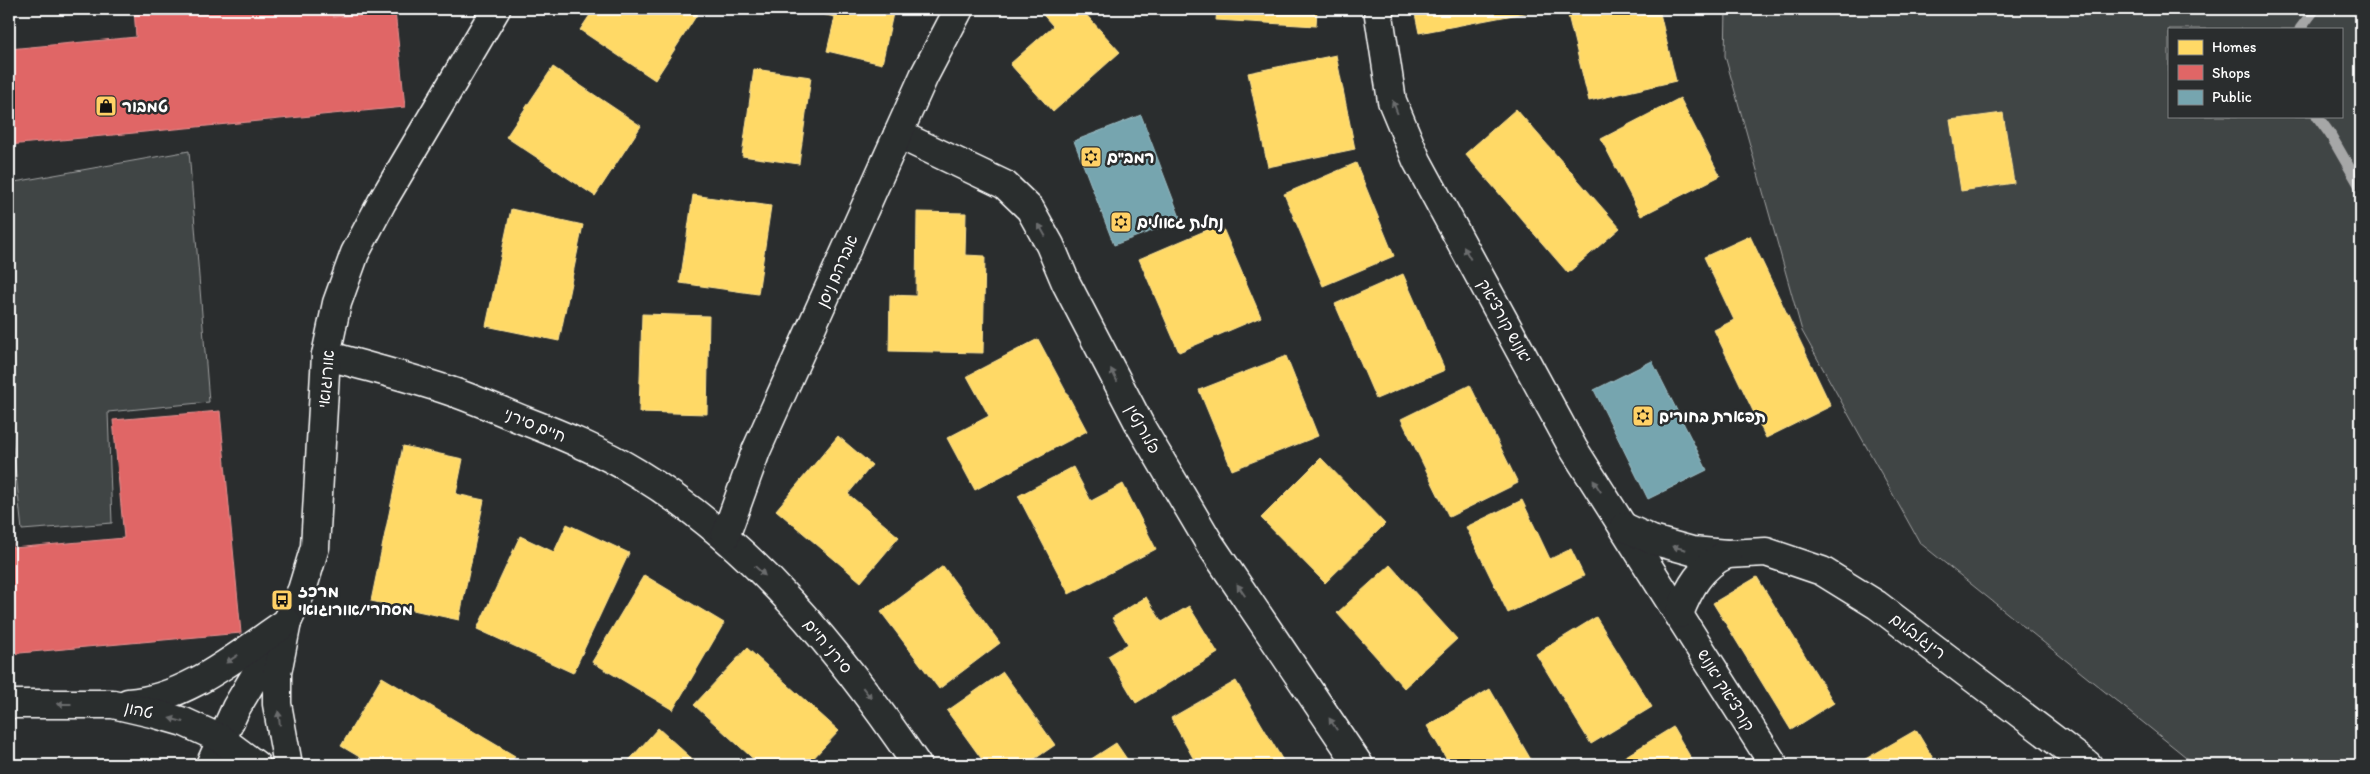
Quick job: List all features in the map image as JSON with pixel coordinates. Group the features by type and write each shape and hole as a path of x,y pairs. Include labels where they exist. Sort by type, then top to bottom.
{"street":[{"name":"אורוגואי","path":"210,765 221,739 287,622 302,590 315,547 326,354 337,303 355,253 382,202 496,9"},
{"name":"אברהם ניסן","path":"725,537 756,451 924,76 960,9"},
{"name":"יאנוש קורצ'אק","path":"1378,9 1392,101 1417,161 1573,448 1679,614"},
{"name":"פלורנטין","path":"898,134 1005,185 1030,209 1050,245 1066,283 1141,426 1205,536 1359,765"},
{"name":"חיים סירני","path":"326,354 450,391 568,437 636,472 725,537"},
{"name":"רינגלבלום","path":"1624,527 1668,545 1692,551 1727,554 1766,552 1822,571 1877,605 2088,765"},
{"name":"סירני חיים","path":"725,537 772,582 835,652 874,702 917,765"},
{"path":"1679,614 1686,595 1699,576 1715,560 1727,554"},
{"name":"קורצ'אק יאנוש","path":"1679,614 1774,765"},
{"path":"113,704 150,702 188,685 287,622"},
{"path":"287,622 277,673 281,734 288,765"},
{"name":"טהון","path":"9,704 113,704 184,722 221,739 256,765"}],"shaded area":[{"path":"1726,9 2361,9 2361,765 2196,765 1920,543 1802,331 1725,56"},
{"path":"189,151 209,402 108,412 112,523 22,530 9,411 9,183"}],"building: Homes":[{"path":"594,9 700,10 655,80 580,30"},
{"path":"799,9 894,9 882,64 827,51 835,17"},
{"path":"1038,9 1081,9 1120,52 1053,112 1010,64 1053,26"},
{"path":"1217,9 1317,9 1316,26 1216,20"},
{"path":"1414,9 1528,9 1529,12 1419,33"},
{"path":"1576,9 1659,9 1676,81 1589,101 1567,11"},
{"path":"1336,55 1355,149 1268,167 1248,73"},
{"path":"553,67 641,126 595,196 506,137"},
{"path":"754,69 811,77 799,164 742,156"},
{"path":"1680,98 1720,176 1641,216 1601,139"},
{"path":"1516,109 1620,228 1568,273 1465,154"},
{"path":"2003,113 2014,183 1961,191 1950,120"},
{"path":"1356,163 1394,256 1323,286 1284,194"},
{"path":"693,195 771,206 758,294 680,283"},
{"path":"511,209 583,225 559,341 486,326"},
{"path":"917,212 966,213 965,255 985,256 983,353 889,351 890,295 916,296"},
{"path":"1221,224 1261,317 1179,352 1139,259"},
{"path":"1750,236 1831,406 1766,438 1714,330 1734,320 1704,257"},
{"path":"1403,274 1445,370 1376,399 1335,304"},
{"path":"642,314 709,316 707,414 639,412"},
{"path":"1038,339 1087,431 975,490 947,438 989,416 967,376"},
{"path":"1286,356 1318,436 1232,470 1199,390"},
{"path":"1470,385 1518,483 1449,517 1401,419"},
{"path":"838,436 872,465 848,494 899,537 861,582 776,510"},
{"path":"403,446 463,459 456,494 484,500 459,620 371,601"},
{"path":"1321,458 1385,524 1325,583 1261,518"},
{"path":"1073,467 1091,501 1123,484 1156,549 1069,594 1018,496"},
{"path":"1522,500 1550,559 1571,549 1584,576 1508,613 1466,527"},
{"path":"567,524 629,553 573,673 477,629 520,536 554,552"},
{"path":"1390,565 1457,639 1404,688 1337,613"},
{"path":"943,566 1000,643 939,689 881,612"},
{"path":"644,575 724,623 673,710 592,662"},
{"path":"1757,577 1834,703 1791,730 1713,603"},
{"path":"1146,597 1162,622 1189,606 1218,653 1136,703 1108,656 1128,644 1112,618"},
{"path":"1596,617 1652,707 1591,744 1536,654"},
{"path":"747,648 839,731 807,765 760,765 694,705"},
{"path":"1003,672 1055,745 1026,765 986,765 947,711"},
{"path":"382,677 515,756 509,765 373,765 341,746"},
{"path":"1236,681 1285,764 1197,765 1171,718"},
{"path":"1490,689 1534,765 1450,765 1427,726"},
{"path":"1673,727 1695,765 1624,765 1621,759"},
{"path":"658,728 699,765 625,765"},
{"path":"1916,730 1937,765 1855,765"},
{"path":"1116,743 1131,765 1082,765"}],"building: Shops":[{"path":"134,9 332,9 333,17 395,11 405,107 9,145 9,49 136,37"},
{"path":"332,9 412,9 333,17"},
{"path":"220,411 241,633 9,654 9,504 13,548 124,538 113,420"}],"building: Public":[{"path":"1141,115 1181,220 1114,245 1074,141"},
{"name":"תפארת בחורים","path":"1652,361 1707,470 1648,499 1594,390"}],"waterway":[{"path":"2301,28 2315,9"},
{"path":"2318,118 2330,134 2361,188"}],"place":[{"name":"טמבור","path":"106,106"},
{"name":"רמב\"ם","path":"1091,157"},
{"name":"נחלת גאולים","path":"1121,222"},
{"name":"תפארת בחורים","path":"1643,416"},
{"name":"מרכז מסחרי/אורוגואי","path":"282,600"}]}
